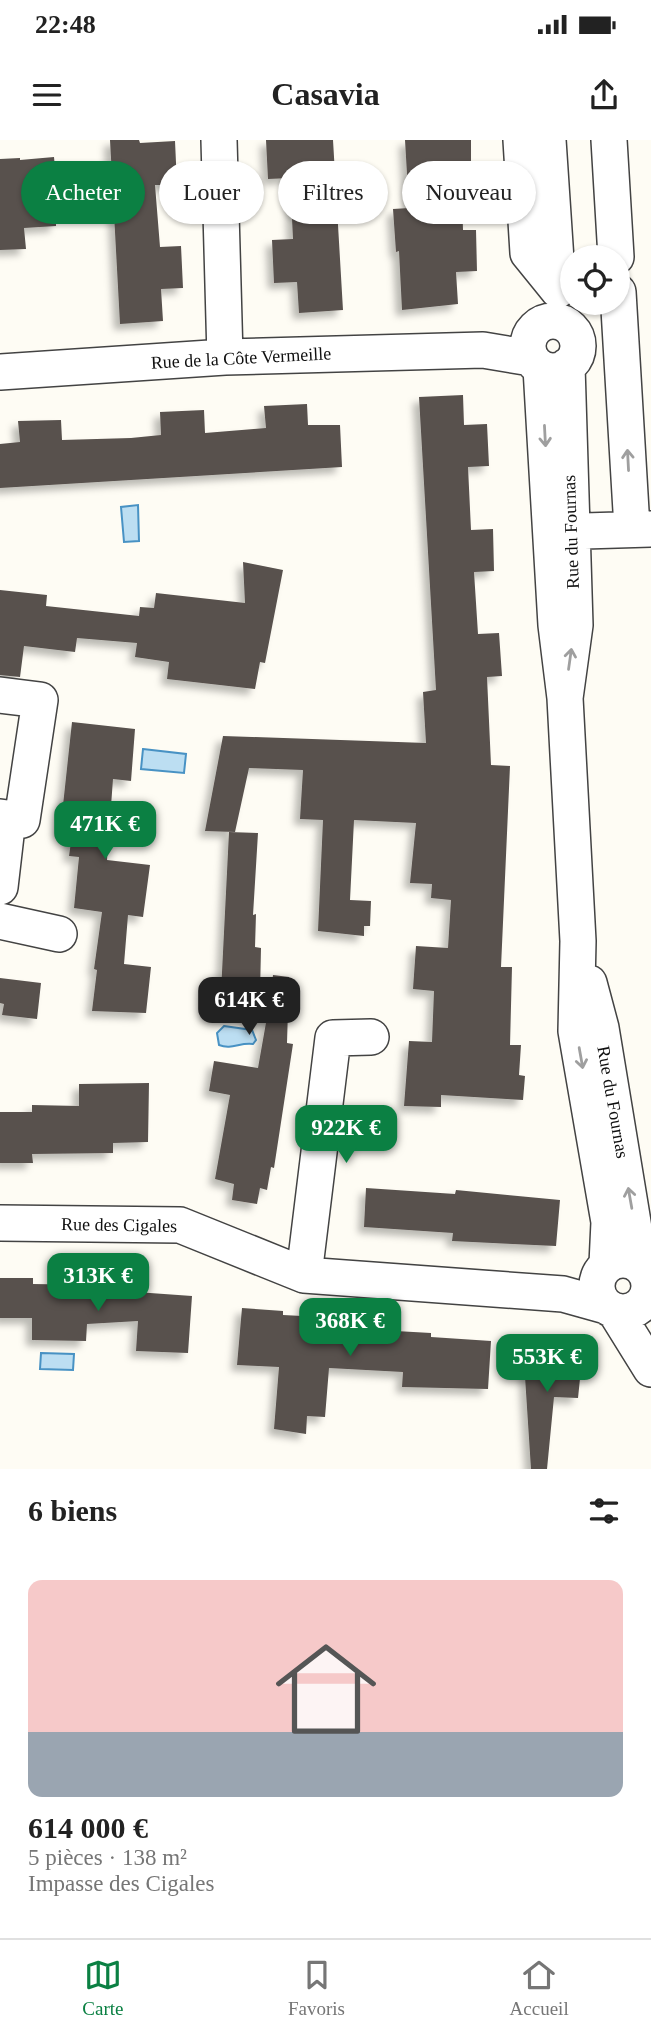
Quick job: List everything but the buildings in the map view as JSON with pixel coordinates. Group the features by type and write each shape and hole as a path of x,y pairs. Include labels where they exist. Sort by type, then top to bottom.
{"street":[{"path":"219,140 225,357"},
{"path":"521,140 528,253 558,290"},
{"name":"Rue du Fournas","path":"548,140 558,290 547,346 561,532 575,625 565,698 578,941 601,1028 626,1285 651,1369"},
{"path":"608,140 615,245"},
{"path":"561,532 642,528 620,315"},
{"name":"Rue de la Côte Vermeille","path":"0,372 225,357 547,346"},
{"path":"0,695 40,700 22,820 4,817 0,887"},
{"path":"0,921 59,934"},
{"path":"304,1275 333,1038 371,1037"},
{"name":"Rue des Cigales","path":"0,1223 180,1225 304,1275 563,1294 626,1285"},
{"name":"Rue du Fournas","path":"626,1285 651,1343"}],"water":[{"path":"138,505 139,541 124,542 121,507"},
{"path":"143,749 186,754 184,773 141,769"},
{"path":"224,1026 252,1030 256,1040 253,1044 228,1047 219,1045 217,1033"},
{"path":"41,1353 74,1354 73,1370 40,1369"}]}
